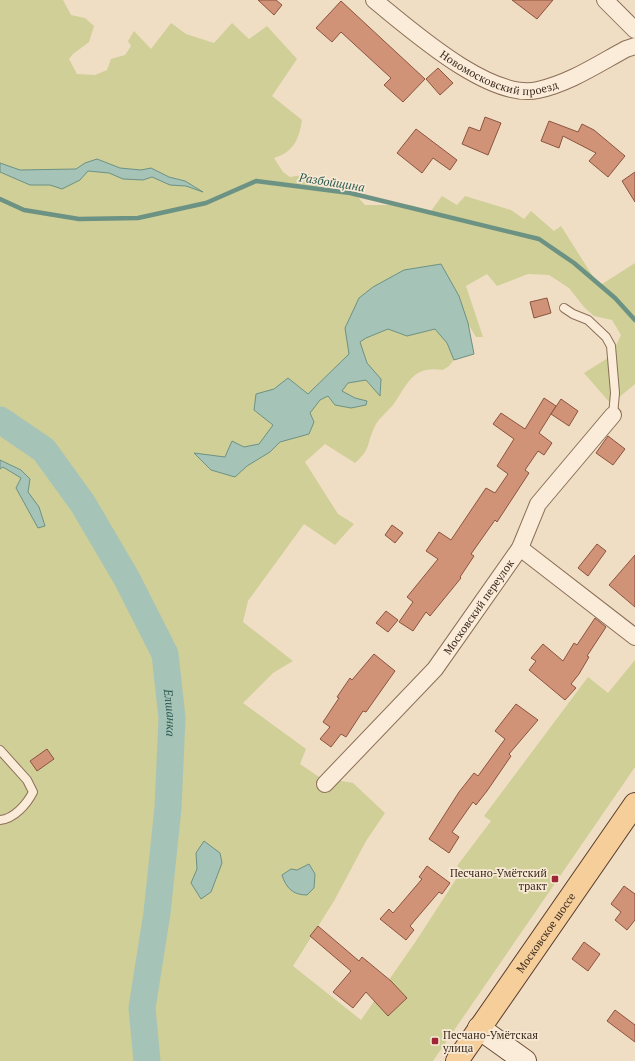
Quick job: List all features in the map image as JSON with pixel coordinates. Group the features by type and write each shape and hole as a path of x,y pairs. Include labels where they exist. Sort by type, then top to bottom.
{"main road":[{"name":"Московское шоссе","path":"457,1061 635,804"},
{"path":"479,1028 525,1061"}],"street":[{"name":"Новомосковский проезд","path":"374,0 426,43 489,81 513,90 537,90 568,80 635,46"},
{"path":"605,0 635,30"},
{"name":"Московский переулок","path":"325,784 435,669 520,548 538,504 613,415"},
{"path":"520,548 635,637"}],"lane":[{"path":"564,308 573,314 588,320 606,337 611,346 616,393 613,415"},
{"path":"0,750 27,780 33,792 27,803 5,820 0,820"}],"green space":[{"path":"0,0 63,0 71,15 85,18 94,26 89,42 73,54 69,59 77,74 95,75 107,70 111,59 125,55 131,46 128,41 134,31 151,49 171,23 186,34 214,43 232,23 249,39 267,26 297,59 272,96 302,120 297,139 294,144 286,152 274,158 283,172 290,177 309,174 320,186 329,191 343,191 357,196 365,205 410,205 431,211 442,196 457,205 465,196 511,210 524,219 531,211 554,231 561,226 599,286 635,263 635,384 611,404 584,373 611,356 621,335 612,320 594,316 584,307 569,288 549,275 528,274 497,286 487,274 466,286 483,337 476,337 468,324 474,354 454,360 443,370 424,370 412,378 407,383 393,405 377,423 364,453 355,463 325,444 305,462 338,514 354,524 335,545 304,524 248,601 243,622 293,661 273,673 243,703 306,749 300,764 319,777 353,783 385,813 366,841 334,901 293,966 361,1020 416,941 462,870 457,866 491,821 484,816 588,677 608,693 635,660 635,767 433,1061 0,1061"}],"shaded area":[{"path":"97,159 120,168 141,170 151,168 169,177 185,181 203,192 186,186 170,185 152,177 143,180 123,179 109,173 88,171 80,180 62,189 50,185 30,185 0,172 0,163 20,170 76,169 85,163"},
{"path":"441,264 459,296 468,323 474,354 454,360 447,343 435,329 407,336 388,329 360,342 367,363 381,379 380,396 366,380 348,383 342,391 355,398 367,401 366,405 351,408 335,405 328,396 320,400 310,413 314,422 309,434 280,442 270,452 247,466 235,477 211,470 194,453 225,457 232,441 244,447 259,444 273,425 254,410 256,394 274,389 288,378 308,394 349,354 345,328 359,298 373,287 404,270"},
{"path":"0,460 21,470 30,479 28,492 39,507 45,526 38,528 16,488 21,478 3,467 0,469"},
{"path":"204,841 220,853 222,863 211,892 201,899 191,883 197,869 196,853"},
{"path":"309,864 315,874 314,888 307,895 298,894 288,887 282,875 291,869 297,870"}],"building":[{"path":"258,0 276,0 282,5 274,15"},
{"path":"512,0 553,0 537,19"},
{"path":"341,1 425,79 403,102 384,85 391,78 341,32 332,42 316,28"},
{"path":"438,68 453,83 440,95 426,79"},
{"path":"485,117 501,123 488,155 462,144 469,127 480,131"},
{"path":"549,121 578,132 582,124 594,130 625,156 608,177 589,161 596,153 563,136 559,148 541,141"},
{"path":"416,129 457,160 450,170 433,158 422,173 397,153"},
{"path":"635,172 635,202 622,181"},
{"path":"547,298 551,313 534,318 530,302"},
{"path":"544,398 556,406 539,433 552,443 544,455 538,451 525,470 529,473 497,522 495,520 471,554 474,556 460,577 461,578 430,616 426,612 413,631 399,622 413,602 407,597 438,559 426,551 439,532 451,540 486,488 495,493 508,474 497,466 514,439 493,424 501,413 525,429"},
{"path":"561,399 578,411 569,426 551,414"},
{"path":"608,436 625,449 613,465 596,453"},
{"path":"392,525 403,533 395,543 385,535"},
{"path":"597,544 606,551 588,576 578,568"},
{"path":"635,555 635,607 609,585"},
{"path":"386,611 398,620 388,632 376,623"},
{"path":"595,618 606,627 587,656 589,657 579,674 571,684 576,688 565,700 529,670 536,661 531,658 543,644 563,661 574,643 577,645"},
{"path":"374,654 395,671 366,712 363,711 346,737 341,734 331,747 320,739 330,727 323,722 350,678 352,680"},
{"path":"516,704 538,720 509,754 511,756 487,791 476,805 473,802 452,832 459,837 449,853 429,839 459,792 474,773 478,776 505,739 495,731"},
{"path":"47,749 54,759 37,771 30,761"},
{"path":"427,866 450,883 442,894 439,892 410,926 414,930 406,940 380,919 389,909 393,913 422,879 419,877"},
{"path":"624,886 635,894 635,920 627,930 615,920 621,912 611,904"},
{"path":"318,926 359,961 362,957 391,981 407,998 388,1016 366,992 353,1008 333,992 351,971 310,936"},
{"path":"584,942 600,954 588,971 572,959"},
{"path":"615,1010 635,1025 635,1042 607,1021"}],"waterway":[{"name":"Разбойщина","path":"0,199 24,210 79,219 138,218 206,203 256,181 350,193 539,239 574,263 615,298 635,320"},
{"name":"Елшанка","path":"0,420 44,450 83,504 127,579 165,654 172,718 168,808 157,913 142,1008 147,1061"}],"place":[{"name":"Песчано-Умётский тракт","path":"555,879"},
{"name":"Песчано-Умётская улица","path":"435,1041"}]}
